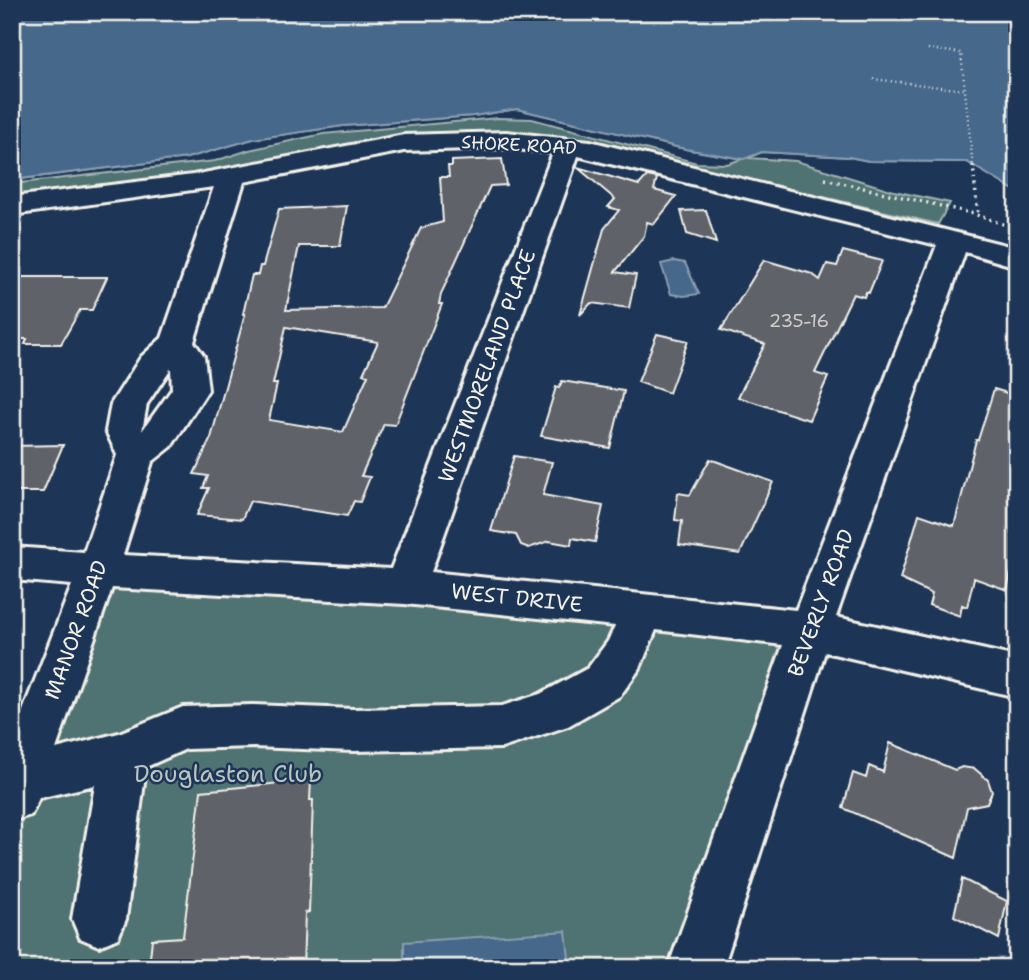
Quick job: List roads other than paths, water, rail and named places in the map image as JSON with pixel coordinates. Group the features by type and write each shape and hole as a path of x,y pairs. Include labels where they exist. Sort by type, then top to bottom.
{"street":[{"name":"SHORE ROAD","path":"12,206 232,175 404,143 506,140 569,145 966,227 1017,258"},
{"name":"WESTMORELAND PLACE","path":"405,587 569,145"},
{"name":"MANOR ROAD","path":"17,791 98,570 136,455 158,439 190,390 187,356 177,343 232,175"},
{"name":"BEVERLY ROAD","path":"695,968 810,630 966,227"},
{"name":"WEST DRIVE","path":"12,562 98,570 405,587 810,630 1017,677"},
{"path":"17,791 124,754 183,728 253,726 353,730 502,727 552,710 604,682 624,654 643,611"},
{"path":"99,919 124,754"}],"water":[{"path":"12,12 1017,12 1017,192 967,162 869,161 849,157 762,152 744,159 685,149 517,109 473,116 343,126 253,139 187,158 12,180"},
{"path":"674,261 685,263 699,294 671,294 661,264"},
{"path":"566,931 570,968 404,968 404,942"}],"park label":[{"name":"Douglaston Club","path":"228,774"}]}
